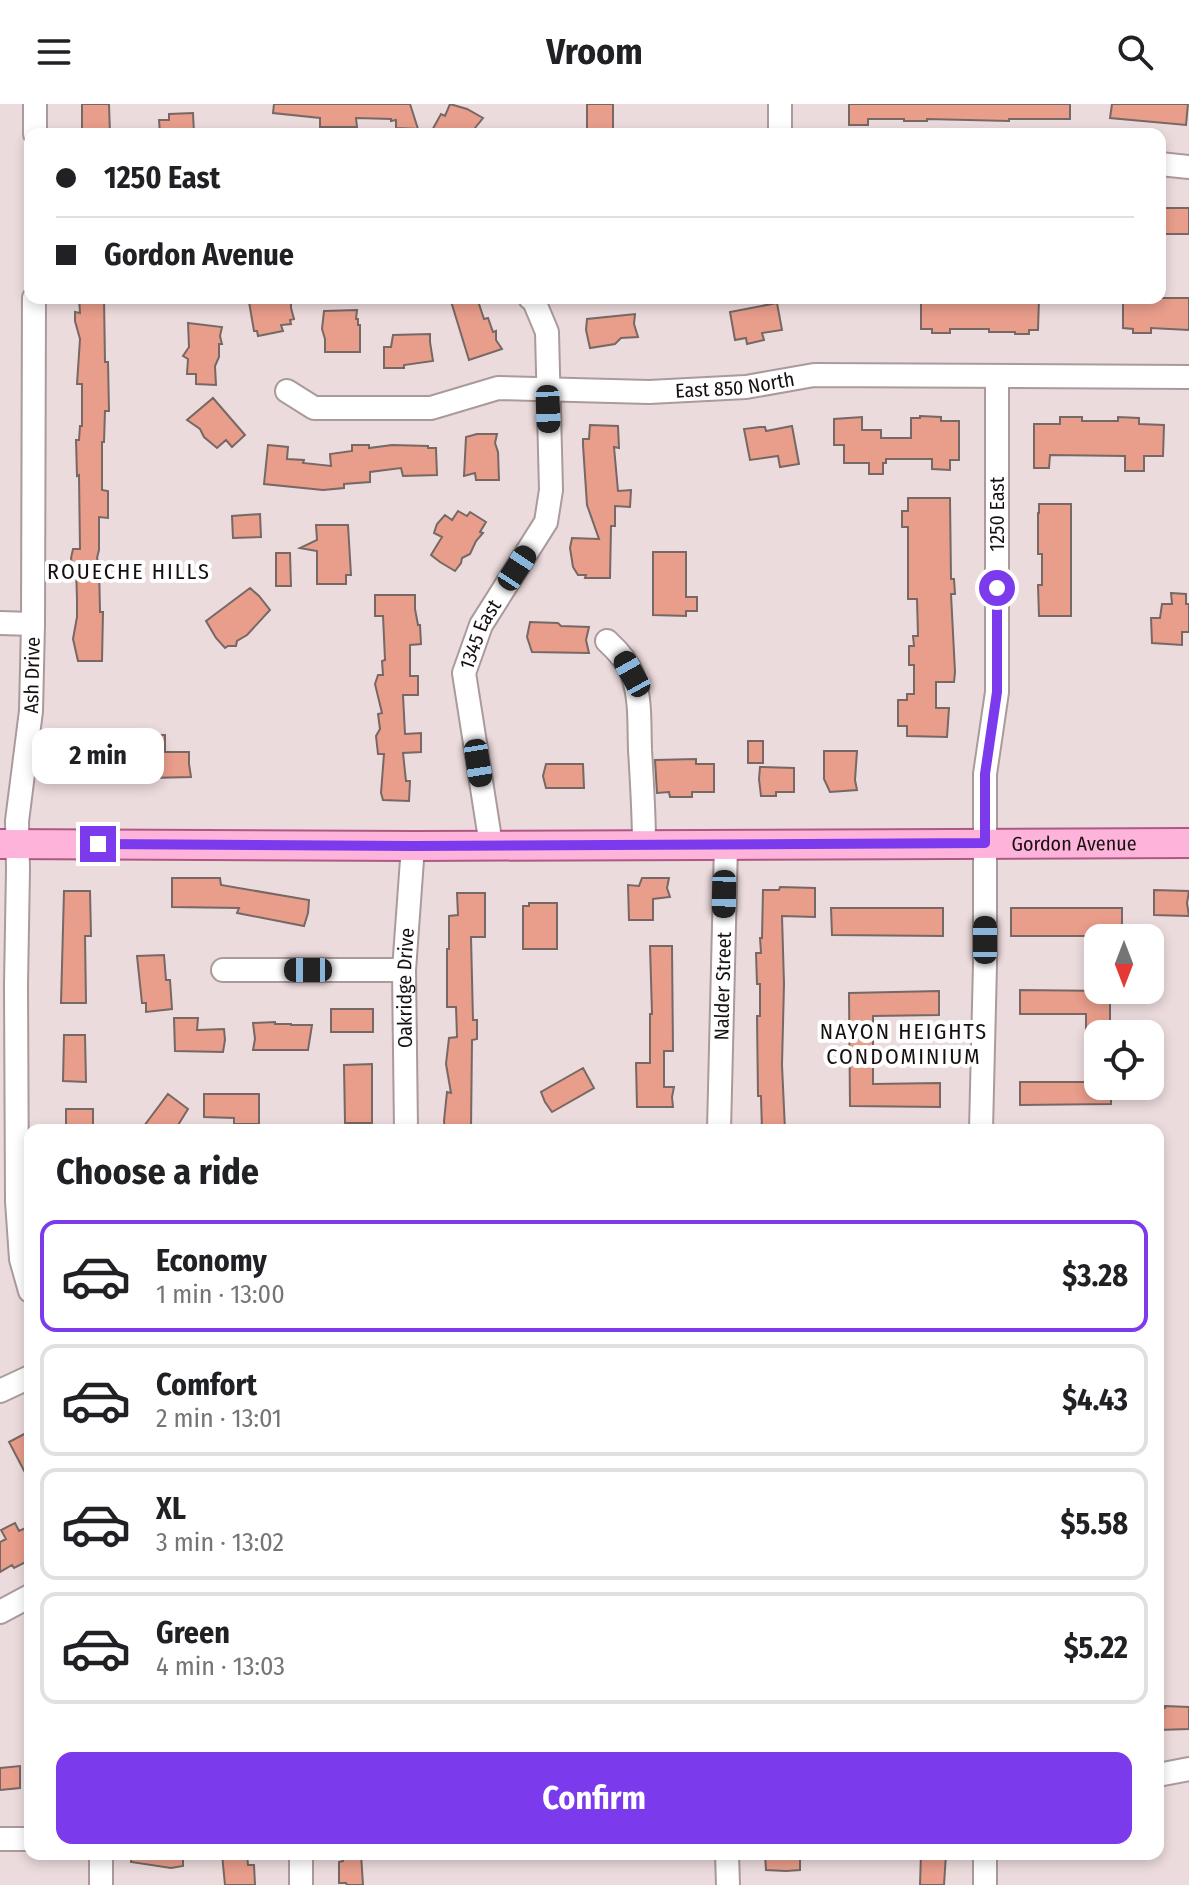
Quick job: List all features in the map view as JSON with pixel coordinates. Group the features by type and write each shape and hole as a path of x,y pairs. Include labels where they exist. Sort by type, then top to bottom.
{"main road":[{"name":"Gordon Avenue","path":"9,844 1189,843"}],"street":[{"path":"35,104 35,128"},
{"path":"780,104 780,128"},
{"path":"1166,165 1189,167"},
{"name":"Ash Drive","path":"24,1270 8,1202 8,985 18,869 9,844 17,821 31,711 34,304"},
{"name":"1345 East","path":"491,845 464,673 481,625 546,522 551,490 547,332 535,304"},
{"name":"East 850 North","path":"287,391 314,408 431,408 498,388 649,392 746,387 814,375 1189,377"},
{"name":"1250 East","path":"981,1124 985,774 997,692 997,376"},
{"path":"0,623 33,624"},
{"path":"607,641 622,656 632,674 639,705 644,844"},
{"name":"Nalder Street","path":"719,1124 726,844"},
{"name":"Oakridge Drive","path":"406,1124 404,970 413,846"},
{"path":"223,970 404,970"},
{"path":"0,1391 24,1380"},
{"path":"0,1612 24,1599"},
{"path":"1164,1774 1189,1769"},
{"path":"0,1839 24,1839"},
{"path":"101,1860 101,1885"},
{"path":"301,1860 301,1885"},
{"path":"727,1860 728,1885"},
{"path":"985,1860 985,1885"}],"building":[{"path":"82,104 109,104 110,128 82,128"},
{"path":"274,104 410,104 418,128 396,128 396,120 391,119 356,118 357,127 320,127 320,118 273,113"},
{"path":"450,104 483,118 475,128 433,128 441,114 445,116"},
{"path":"587,104 613,104 613,128 587,128"},
{"path":"849,104 1070,104 1070,119 868,119 868,125 849,125"},
{"path":"1112,104 1188,104 1186,125 1110,118"},
{"path":"193,113 194,128 160,128 159,120 169,120 169,114"},
{"path":"1166,208 1189,208 1189,234 1166,234"},
{"path":"1166,298 1189,298 1189,330 1151,328 1151,333 1133,333 1133,329 1123,328 1123,304 1166,304"},
{"path":"79,304 104,304 109,411 105,411 102,442 102,490 108,491 108,518 99,517 97,558 100,612 103,612 102,661 78,661 73,639 77,599 76,568 73,568 71,558 73,549 80,549 76,440 79,440 82,426 82,384 77,384 80,339 75,312 80,313"},
{"path":"249,304 291,304 294,319 290,320 291,324 281,325 283,331 258,336 254,331"},
{"path":"452,304 479,304 484,319 488,318 493,332 496,331 496,340 502,349 469,360"},
{"path":"777,304 782,330 762,333 764,340 747,344 746,338 735,340 730,312"},
{"path":"921,304 1039,304 1038,330 1029,330 1029,334 989,332 989,329 950,329 950,333 932,333 932,329 921,329"},
{"path":"357,310 360,352 325,352 322,329 324,311"},
{"path":"635,314 638,337 621,338 615,344 590,348 587,319"},
{"path":"188,323 222,327 222,344 219,344 215,366 216,385 196,384 196,374 187,374 188,359 183,356 189,347"},
{"path":"430,334 433,361 404,365 404,368 384,368 384,347 391,347 393,335"},
{"path":"213,398 245,435 232,447 226,440 217,448 187,420"},
{"path":"920,416 959,421 959,460 950,460 950,470 932,469 932,459 886,459 883,474 869,474 869,463 844,463 844,445 834,445 834,419 862,417 862,430 881,430 881,438 911,438 911,418"},
{"path":"1060,417 1082,417 1082,421 1139,418 1139,424 1164,425 1163,456 1144,456 1144,471 1125,471 1125,456 1050,455 1049,468 1034,468 1034,424 1060,424"},
{"path":"590,425 618,426 619,448 614,447 618,491 631,490 630,507 615,506 615,526 611,526 610,578 578,575 573,567 570,548 572,538 599,539 587,505 583,439 589,439"},
{"path":"792,426 799,464 780,467 778,456 750,460 744,429 765,427 766,431"},
{"path":"497,434 499,480 476,480 475,473 464,476 466,437"},
{"path":"268,445 288,447 287,459 331,466 330,454 352,451 352,445 369,445 369,448 428,446 436,448 437,475 403,476 401,468 370,472 370,482 323,490 264,484"},
{"path":"908,498 950,498 955,672 954,682 936,682 936,708 949,708 947,737 907,736 907,726 898,726 898,700 907,700 907,694 914,694 914,665 909,665 909,646 914,646 913,636 918,636 917,599 908,599 908,527 902,527 902,511 908,511"},
{"path":"1039,504 1071,504 1071,616 1039,616 1038,585 1042,585 1042,554 1038,554"},
{"path":"458,511 467,516 470,512 486,522 470,554 462,558 455,571 431,555 442,537 434,533 437,524 445,515 452,520"},
{"path":"260,514 261,537 233,538 232,516"},
{"path":"316,525 348,525 351,575 346,575 346,584 317,584 317,551 300,548 317,540"},
{"path":"653,552 686,552 686,597 697,597 697,611 686,611 686,616 653,615"},
{"path":"276,553 290,553 291,586 276,586"},
{"path":"250,588 270,610 247,635 237,641 236,646 225,648 206,621"},
{"path":"1171,593 1186,594 1189,632 1182,632 1182,645 1152,643 1151,618 1160,618 1162,604 1172,604"},
{"path":"375,595 415,595 420,625 421,644 410,645 410,676 418,676 418,695 403,695 405,734 421,733 421,752 403,753 406,781 410,781 409,801 383,800 381,793 384,754 378,754 376,736 380,729 378,714 382,713 375,684 378,675 383,675 382,661 385,660 383,616 375,616"},
{"path":"530,622 589,627 586,640 589,653 532,652 527,637"},
{"path":"146,735 165,735 165,752 189,752 191,777 133,777 130,764 132,751 146,751"},
{"path":"748,741 763,741 763,763 748,763"},
{"path":"824,751 857,751 857,790 830,792 824,779"},
{"path":"696,759 696,764 714,764 714,792 692,792 692,797 670,797 669,792 657,793 655,760"},
{"path":"546,764 583,764 584,788 546,788 543,776"},
{"path":"760,767 794,768 794,792 761,796"},
{"path":"172,878 220,878 221,885 309,900 304,926 237,913 239,908 172,907"},
{"path":"642,878 669,878 667,888 670,897 653,899 653,920 629,920 628,885 639,886"},
{"path":"780,887 815,888 815,917 782,916 785,1124 762,1124 761,1096 758,1096 757,1016 760,1016 760,984 757,984 756,953 761,953 763,890 779,890"},
{"path":"1154,890 1189,891 1189,916 1154,915"},
{"path":"64,891 90,891 91,936 85,936 86,1003 61,1003"},
{"path":"457,893 485,893 485,937 471,937 473,1020 477,1020 477,1039 472,1040 471,1124 444,1124 447,1092 451,1093 446,1064 449,1038 457,1037 456,1007 447,1007 449,916 458,915"},
{"path":"529,903 557,903 557,949 523,949 523,906 529,906"},
{"path":"831,908 943,908 943,936 832,935"},
{"path":"1011,908 1122,908 1122,924 1084,924 1084,936 1011,936"},
{"path":"650,946 672,946 673,1051 664,1051 664,1087 674,1087 673,1107 637,1107 636,1063 650,1063"},
{"path":"164,955 172,1009 146,1012 146,1003 142,1003 137,956"},
{"path":"1020,990 1084,991 1084,1004 1110,1004 1110,1020 1086,1020 1086,1014 1020,1014"},
{"path":"939,991 939,1015 873,1016 873,1084 940,1083 940,1107 850,1106 849,993"},
{"path":"331,1009 373,1009 373,1032 331,1032"},
{"path":"174,1018 198,1018 197,1030 224,1029 223,1052 175,1051"},
{"path":"253,1023 312,1025 308,1050 253,1050"},
{"path":"64,1035 85,1035 86,1082 63,1081"},
{"path":"372,1064 372,1123 345,1123 344,1065"},
{"path":"583,1068 594,1088 552,1112 541,1092"},
{"path":"1020,1082 1084,1082 1084,1100 1111,1100 1111,1104 1020,1105"},
{"path":"168,1094 188,1109 179,1124 146,1124"},
{"path":"204,1094 259,1094 259,1124 234,1124 234,1118 204,1117"},
{"path":"66,1109 93,1109 93,1124 66,1124"},
{"path":"24,1434 24,1471 9,1442"},
{"path":"15,1523 19,1531 24,1529 24,1563 0,1572 0,1542 6,1539 1,1530"},
{"path":"1189,1707 1189,1729 1164,1730 1165,1708"},
{"path":"20,1766 20,1788 0,1790 0,1768"},
{"path":"183,1860 183,1866 171,1868 131,1862"},
{"path":"223,1860 248,1860 248,1865 254,1865 255,1885 225,1885"},
{"path":"361,1860 363,1885 339,1883 339,1862"},
{"path":"765,1860 800,1860 800,1870 766,1870"},
{"path":"921,1860 946,1860 944,1885 920,1885"}],"district":[{"name":"ROUECHE HILLS","path":"129,571"},
{"name":"NAYON HEIGHTS CONDOMINIUM","path":"904,1044"}],"route":[{"path":"98,844 985,843 985,774 997,692 997,588"}]}
